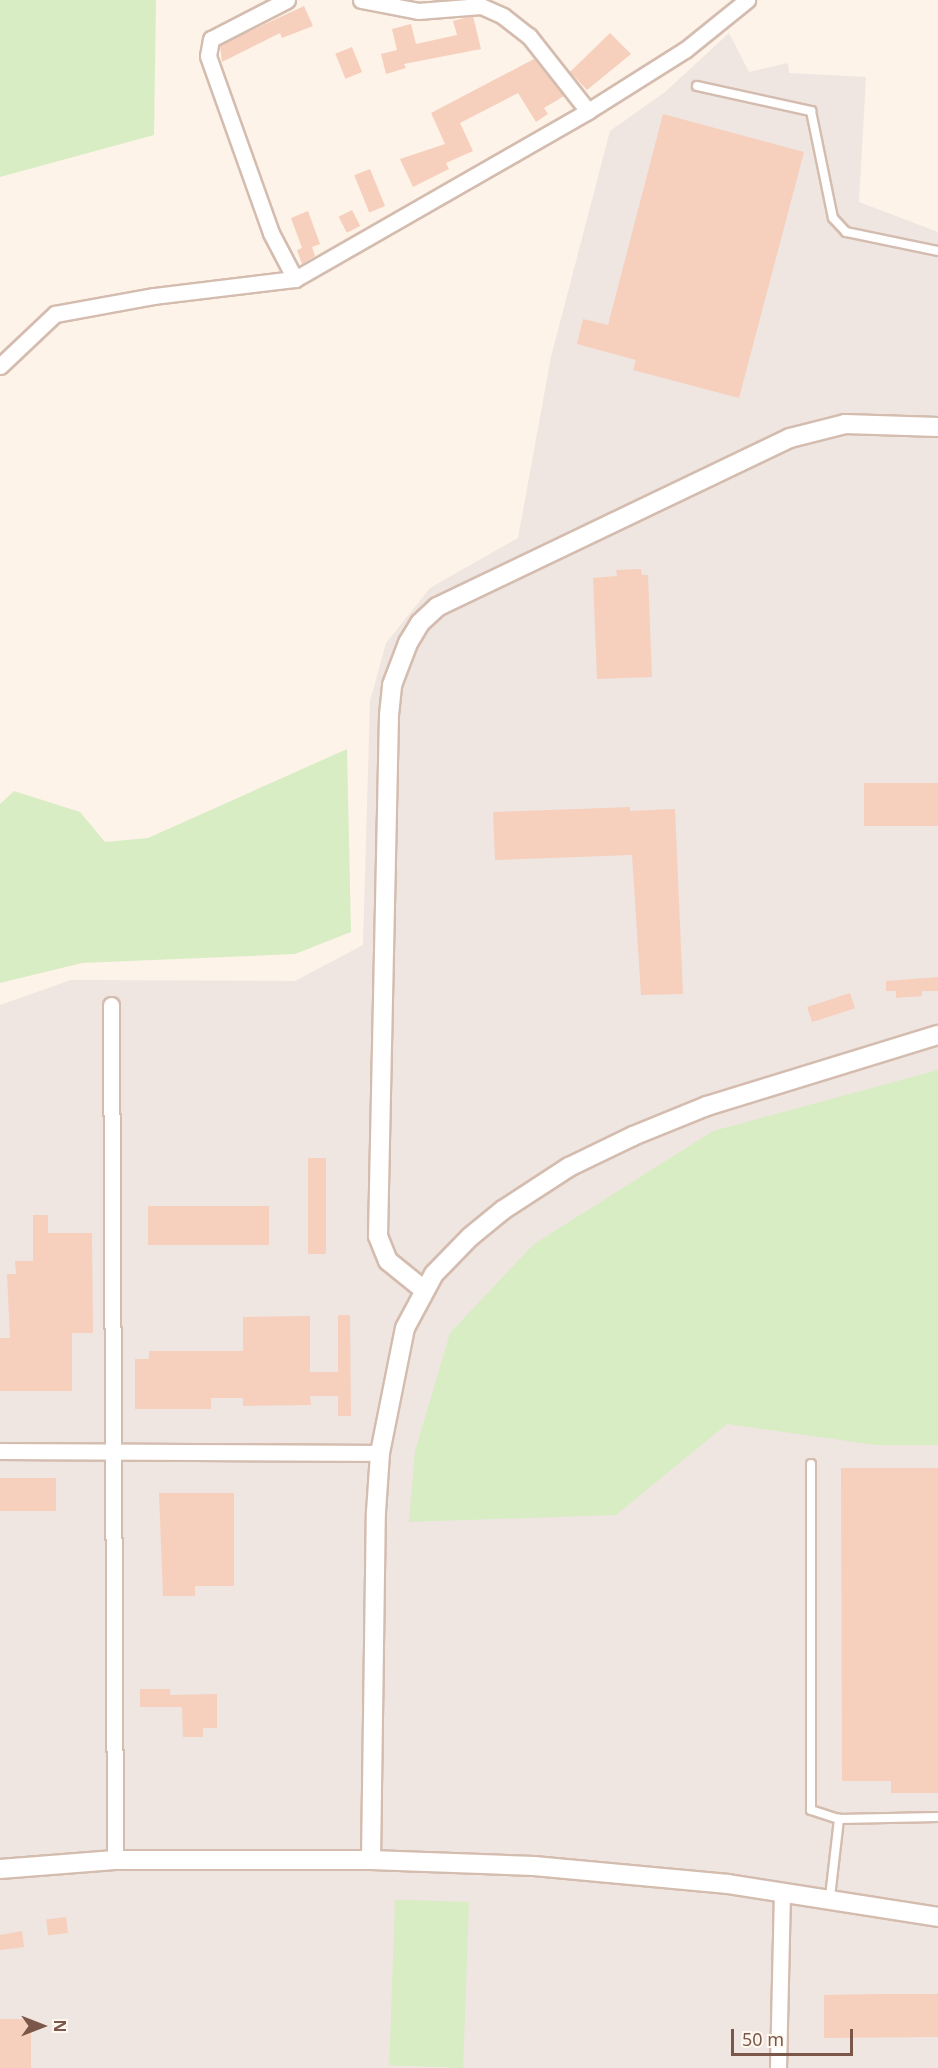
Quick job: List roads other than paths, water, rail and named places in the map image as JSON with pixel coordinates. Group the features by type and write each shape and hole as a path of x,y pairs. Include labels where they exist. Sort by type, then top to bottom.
{"street":[{"path":"286,0 211,39 208,56 271,233 295,279"},
{"path":"361,0 418,11 481,6 503,16 529,36 588,111"},
{"path":"0,366 55,314 144,298 295,279 588,111 685,50 747,0"},
{"path":"424,1290 388,1261 378,1236 389,715 392,685 408,643 420,623 437,608 790,438 844,424 938,427"},
{"path":"111,1005 115,1860"},
{"path":"371,1860 375,1512 380,1453 396,1361 405,1328 424,1290 470,1237 569,1167 707,1106 938,1035"},
{"path":"0,1451 380,1453"},
{"path":"0,1869 115,1860 371,1860 534,1866 830,1897 938,1917"},
{"path":"778,2068 782,1891"}],"lane":[{"path":"697,86 811,111 833,218 846,232 938,251"},
{"path":"811,1464 811,1810 838,1819 938,1817"},
{"path":"830,1897 838,1819"}]}
